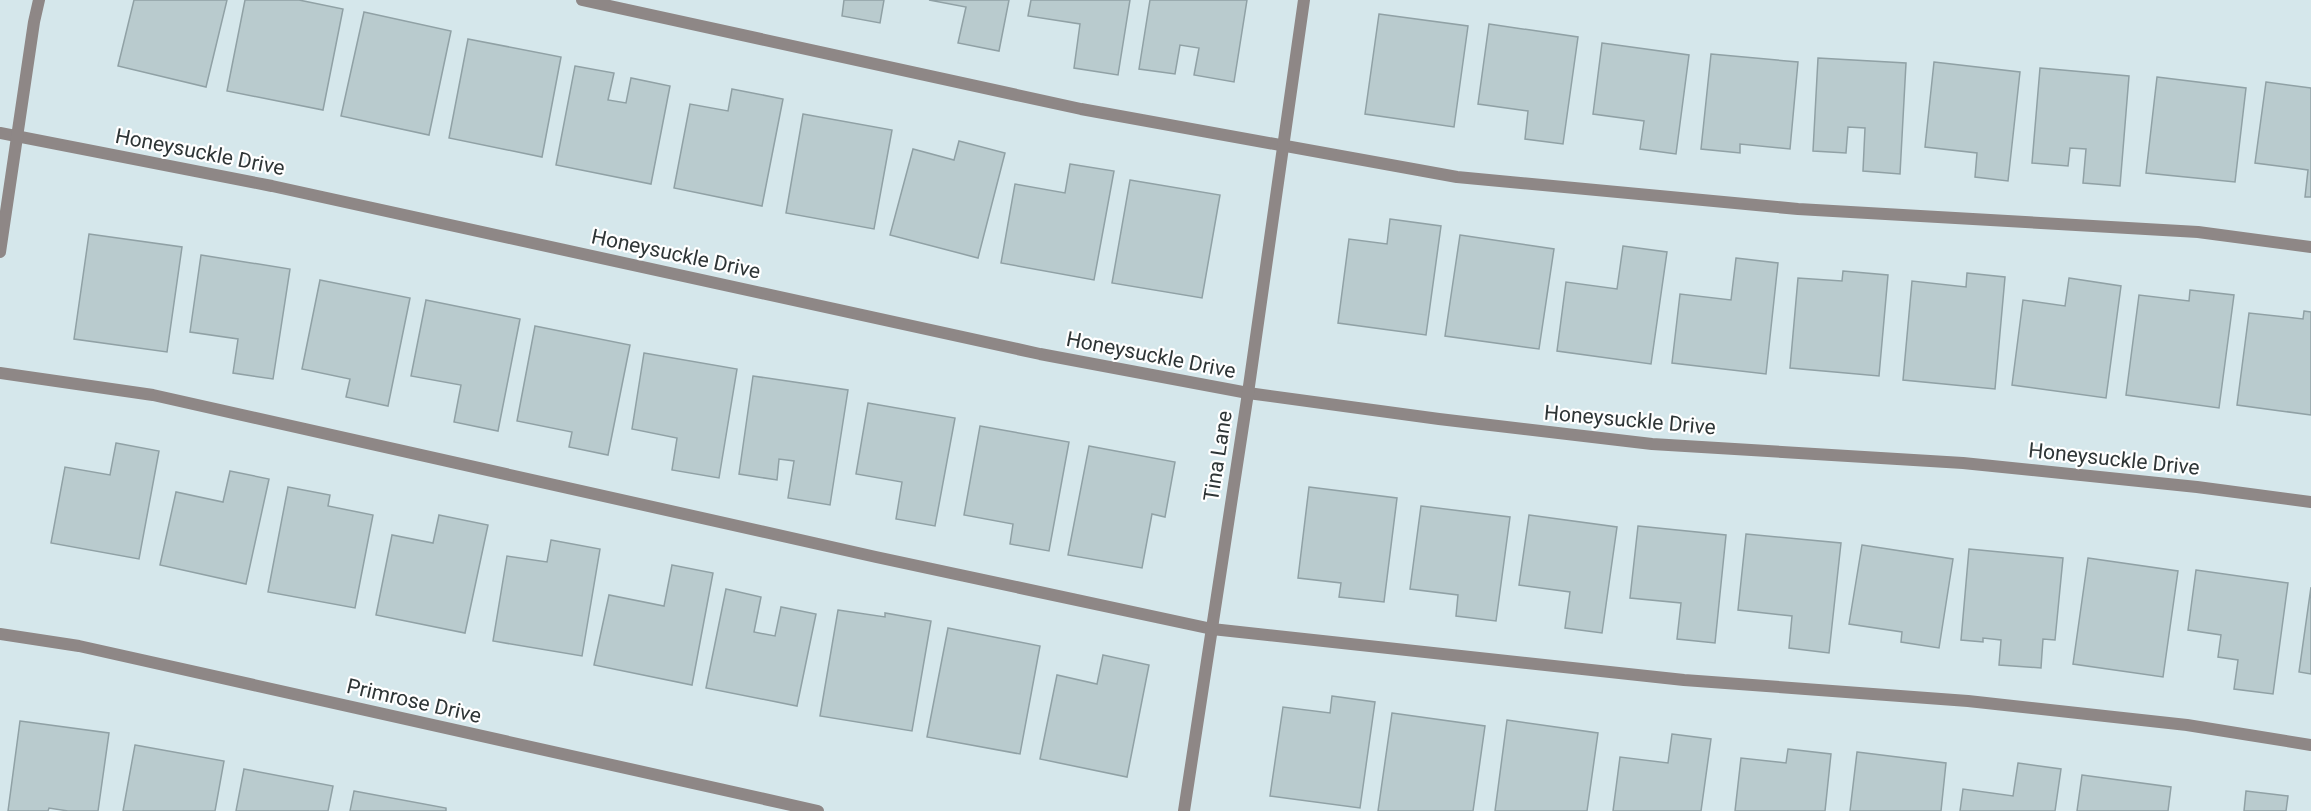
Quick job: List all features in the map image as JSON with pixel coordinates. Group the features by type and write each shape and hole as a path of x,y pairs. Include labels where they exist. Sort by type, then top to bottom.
{"street":[{"path":"0,252 39,0"},
{"path":"582,0 1081,109 1481,179 1798,209 2198,232 2311,247"},
{"name":"Tina Lane","path":"1184,811 1248,393 1304,0"},
{"name":"Honeysuckle Drive","path":"0,133 272,186 1040,354 1248,393 1439,419 1652,444 1962,463 2197,487 2311,502"},
{"path":"0,373 153,395 876,557 1212,628 1684,680 1968,701 2187,725 2311,745"},
{"name":"Primrose Drive","path":"0,634 79,646 818,811"}],"building":[{"path":"134,0 227,0 206,87 118,66"},
{"path":"245,0 299,0 343,9 323,110 227,91"},
{"path":"844,0 884,0 880,23 842,16"},
{"path":"929,0 1009,0 999,51 958,43 966,7"},
{"path":"1031,0 1130,0 1118,75 1074,68 1080,24 1028,16"},
{"path":"1150,0 1247,0 1234,82 1194,75 1199,48 1180,45 1175,74 1139,69"},
{"path":"364,12 451,31 429,135 341,116"},
{"path":"1379,14 1468,26 1454,127 1365,114"},
{"path":"1489,24 1578,37 1563,144 1525,139 1528,111 1478,104"},
{"path":"468,39 561,57 542,157 449,138"},
{"path":"1602,43 1689,55 1676,154 1640,149 1644,121 1593,114"},
{"path":"1711,54 1798,62 1790,149 1740,144 1740,153 1701,149"},
{"path":"1818,58 1906,63 1900,174 1863,171 1865,128 1848,127 1846,153 1813,151"},
{"path":"1934,62 2020,72 2008,181 1975,177 1977,153 1925,147"},
{"path":"575,66 614,73 608,100 626,103 631,78 670,86 651,184 556,165"},
{"path":"2040,68 2129,76 2120,186 2083,183 2086,149 2070,148 2068,166 2032,163"},
{"path":"2157,77 2246,88 2235,182 2146,173"},
{"path":"2266,82 2311,88 2311,197 2305,197 2308,170 2255,163"},
{"path":"732,89 783,99 762,206 674,188 690,104 728,111"},
{"path":"803,114 892,130 874,229 786,213"},
{"path":"959,141 1005,153 978,258 890,235 913,149 954,160"},
{"path":"1070,164 1114,171 1094,280 1001,263 1015,184 1065,193"},
{"path":"1130,180 1220,195 1202,298 1112,283"},
{"path":"1390,219 1441,226 1426,335 1338,323 1349,239 1387,244"},
{"path":"89,234 182,247 167,352 74,339"},
{"path":"1460,235 1554,249 1539,349 1445,336"},
{"path":"1623,246 1667,252 1651,364 1557,351 1566,282 1617,289"},
{"path":"201,255 290,269 273,379 233,373 238,339 190,332"},
{"path":"1736,258 1778,263 1766,374 1672,363 1680,294 1731,300"},
{"path":"1843,271 1888,275 1879,376 1790,368 1798,278 1842,281"},
{"path":"1967,273 2005,277 1995,389 1903,380 1912,281 1966,287"},
{"path":"2069,278 2121,286 2106,398 2012,385 2023,300 2065,306"},
{"path":"320,280 410,298 388,406 346,397 350,379 302,369"},
{"path":"2190,290 2234,295 2219,408 2126,395 2139,295 2189,301"},
{"path":"426,300 520,319 498,431 454,422 461,385 411,376"},
{"path":"2304,311 2311,312 2311,415 2237,405 2249,313 2303,319"},
{"path":"535,326 630,345 608,455 569,447 572,432 517,421"},
{"path":"644,353 737,369 719,478 672,470 677,438 632,429"},
{"path":"753,376 848,390 830,505 788,498 794,461 779,459 777,480 739,474"},
{"path":"868,403 955,418 935,526 896,519 902,482 856,474"},
{"path":"980,426 1069,442 1049,551 1010,544 1013,524 964,515"},
{"path":"116,443 159,451 139,559 51,543 65,467 110,475"},
{"path":"1089,446 1175,462 1165,517 1152,514 1142,568 1068,555"},
{"path":"230,471 269,479 246,584 160,565 176,492 223,502"},
{"path":"288,487 330,495 328,506 373,515 355,608 268,592"},
{"path":"1309,487 1397,498 1384,602 1339,597 1341,583 1298,578"},
{"path":"1421,506 1510,517 1496,621 1456,616 1458,595 1410,589"},
{"path":"439,515 488,525 465,633 376,615 392,535 433,543"},
{"path":"1529,515 1617,527 1602,633 1565,628 1570,592 1519,585"},
{"path":"1638,526 1726,535 1715,643 1677,639 1681,603 1630,598"},
{"path":"1746,534 1841,543 1829,653 1789,648 1792,616 1738,610"},
{"path":"551,540 600,549 582,656 493,641 507,556 547,562"},
{"path":"1862,545 1953,559 1939,648 1901,642 1902,632 1849,624"},
{"path":"1969,549 2063,558 2055,640 2043,639 2041,668 1999,665 2001,640 1983,638 1983,642 1961,640"},
{"path":"2088,558 2178,571 2163,677 2073,664"},
{"path":"672,565 713,573 692,685 594,665 609,595 664,606"},
{"path":"2196,570 2288,583 2273,694 2234,689 2238,660 2218,657 2221,635 2188,630"},
{"path":"2311,587 2311,674 2299,672"},
{"path":"726,589 761,597 754,632 775,636 781,607 816,614 797,706 706,688"},
{"path":"838,610 885,617 885,613 931,621 912,731 820,716"},
{"path":"948,628 1040,646 1020,754 927,737"},
{"path":"1103,655 1149,665 1127,777 1040,759 1057,675 1097,684"},
{"path":"1332,696 1375,702 1360,808 1270,796 1283,707 1330,713"},
{"path":"1392,713 1485,726 1473,811 1378,811"},
{"path":"1507,720 1598,733 1587,811 1495,811"},
{"path":"20,721 109,733 98,811 68,811 49,808 48,811 8,811"},
{"path":"1672,734 1711,739 1701,811 1613,811 1620,757 1668,763"},
{"path":"135,745 224,761 215,811 123,811"},
{"path":"1788,749 1831,754 1825,811 1735,811 1741,758 1786,763"},
{"path":"1857,752 1946,763 1941,811 1850,811"},
{"path":"2018,763 2061,769 2055,811 1960,811 1963,789 2013,796"},
{"path":"244,769 333,786 328,811 236,811"},
{"path":"2082,775 2171,787 2168,811 2077,811"},
{"path":"354,791 446,808 446,811 350,811"},
{"path":"2246,791 2288,796 2286,811 2244,811"}]}
